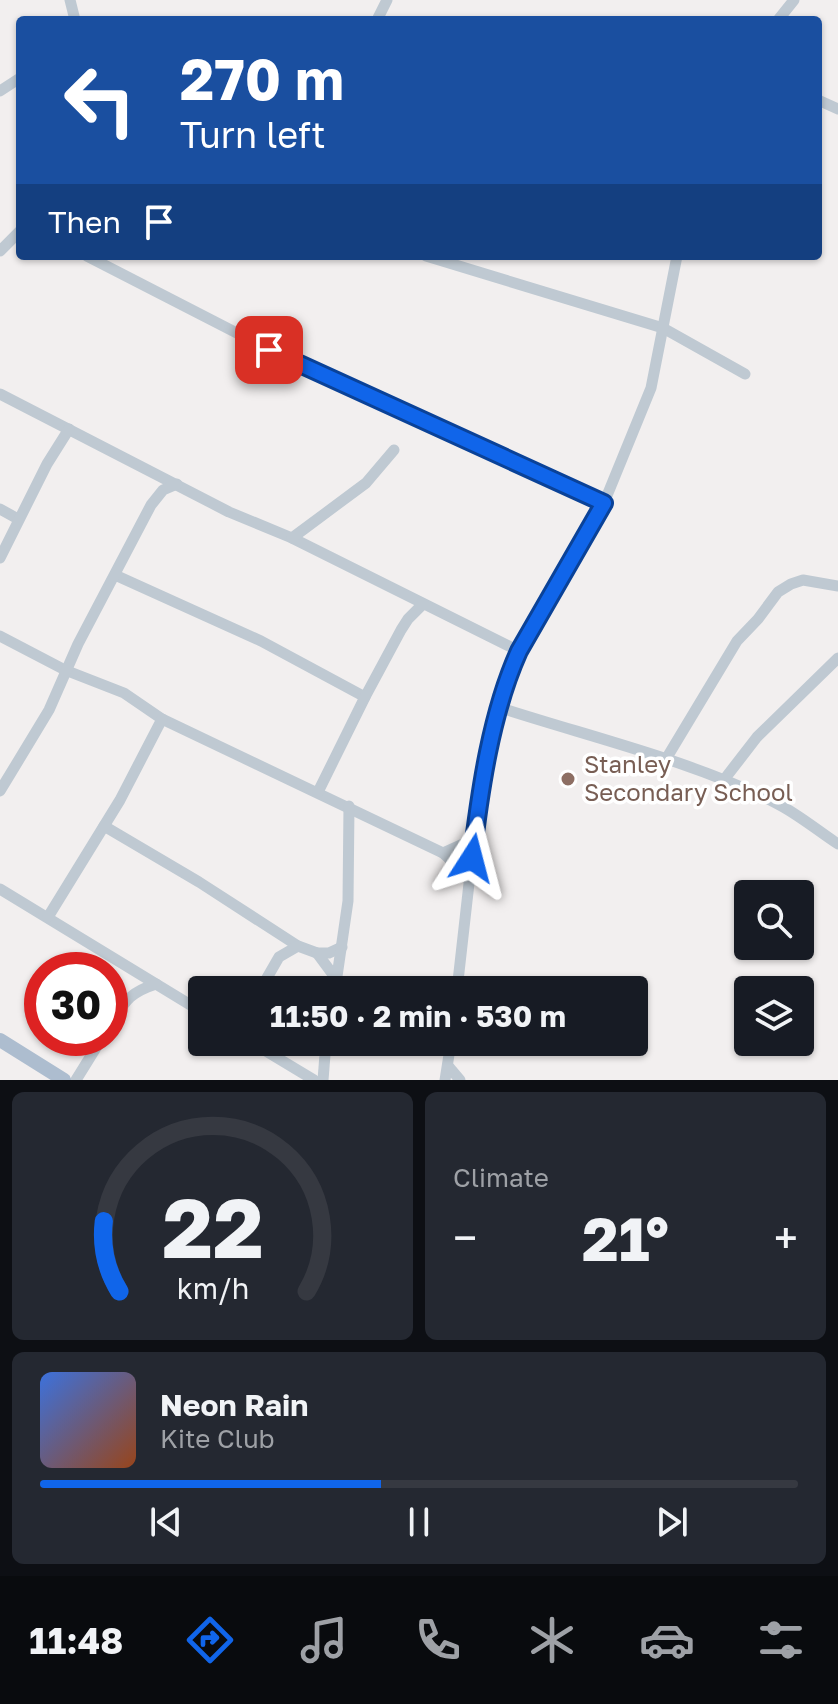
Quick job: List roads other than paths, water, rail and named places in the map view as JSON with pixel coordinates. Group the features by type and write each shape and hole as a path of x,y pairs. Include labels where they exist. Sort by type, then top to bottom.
{"main road":[{"path":"0,1040 64,1080"}],"street":[{"path":"781,16 794,0"},
{"path":"0,251 16,235"},
{"path":"95,260 297,364 604,503"},
{"path":"439,260 663,328 745,374"},
{"path":"458,976 474,839 498,707 519,651 604,503 651,388 676,260"},
{"path":"0,394 229,512 292,538 519,651"},
{"path":"0,558 47,464 69,429"},
{"path":"292,538 366,483 394,450"},
{"path":"0,791 61,687 65,670 155,499 163,490 177,484"},
{"path":"0,509 18,519"},
{"path":"115,575 261,641 365,697"},
{"path":"666,759 737,641 778,592 803,580 838,586"},
{"path":"406,593 408,619"},
{"path":"318,792 408,619 423,604"},
{"path":"0,636 65,670 124,693 162,719 443,853 469,877"},
{"path":"723,781 757,737 838,658"},
{"path":"61,687 87,677"},
{"path":"498,707 666,759 723,781 777,804 838,844"},
{"path":"48,917 104,826 162,719"},
{"path":"337,976 348,901 349,806"},
{"path":"104,826 298,946 317,953 329,953 342,947"},
{"path":"443,853 474,839"},
{"path":"0,889 188,1003"},
{"path":"268,976 279,957 298,946"},
{"path":"317,953 331,976"},
{"path":"130,968 128,996 156,984"},
{"path":"76,1080 91,1056"},
{"path":"274,1056 314,1080"},
{"path":"323,1080 325,1056"},
{"path":"445,1080 450,1056"},
{"path":"449,1067 460,1080"}],"place":[{"name":"Stanley Secondary School","path":"568,779"}]}
